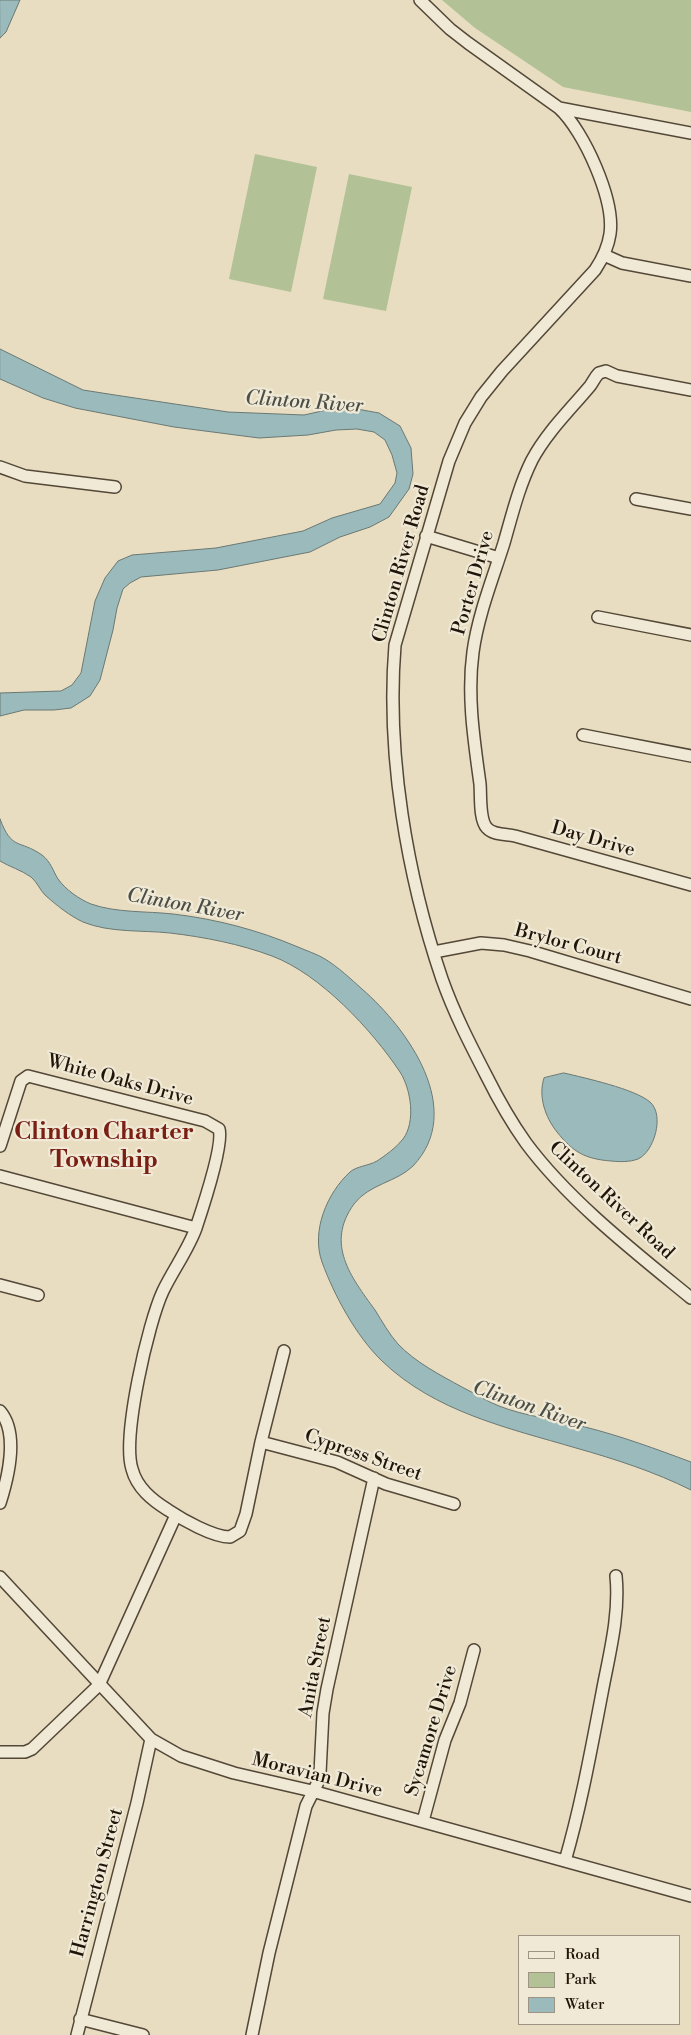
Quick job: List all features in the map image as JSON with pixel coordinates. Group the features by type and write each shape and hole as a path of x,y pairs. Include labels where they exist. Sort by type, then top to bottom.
{"street":[{"name":"Clinton River Road","path":"420,0 462,39 558,108 571,121 580,134 606,194 610,232 604,255 583,284 536,332 502,371 472,410 449,461 395,645 393,719 401,802 410,855 434,952 450,1001 477,1058 513,1124 552,1174 596,1217 691,1298"},
{"path":"558,108 691,133"},
{"path":"604,255 622,263 691,276"},
{"name":"Porter Drive","path":"486,828 482,822 482,798 471,703 473,650 499,558 523,482 532,460 547,436 599,373 606,371 618,376 691,390"},
{"path":"0,468 25,476 115,487"},
{"path":"636,499 691,509"},
{"path":"426,536 499,558"},
{"path":"598,617 691,635"},
{"path":"584,735 691,756"},
{"name":"Day Drive","path":"486,828 498,833 515,836 691,885"},
{"name":"Brylor Court","path":"434,952 481,943 504,945 691,998"},
{"name":"White Oaks Drive","path":"0,1146 21,1082 28,1076 205,1121 219,1129 220,1144 196,1228"},
{"path":"0,1176 196,1228 162,1292 151,1324 129,1441 131,1467 140,1486 152,1499 176,1515 224,1537 237,1535 240,1531 245,1520 261,1442 284,1351"},
{"path":"0,1285 38,1296"},
{"path":"0,1412 9,1428 11,1446 0,1503"},
{"name":"Cypress Street","path":"261,1442 337,1462 405,1491 454,1504"},
{"name":"Anita Street","path":"252,2035 271,1944 306,1806 318,1782 322,1762 323,1713 327,1689 374,1478"},
{"path":"0,1752 25,1752 32,1749 99,1685 176,1515"},
{"path":"565,1861 580,1810 612,1640 618,1597 616,1576"},
{"name":"Moravian Drive","path":"0,1577 151,1739 181,1756 234,1773 312,1791 691,1896"},
{"name":"Sycamore Drive","path":"423,1822 446,1740 464,1690 474,1650"},
{"name":"Harrington Street","path":"77,2035 137,1803 151,1739"},
{"path":"80,2019 143,2035"}],"green space":[{"path":"442,0 691,0 691,112 563,87 475,28"},
{"path":"255,154 317,167 291,292 229,279"},
{"path":"349,174 412,187 386,311 323,299"}],"water":[{"path":"0,0 20,0 6,32 0,38"},
{"path":"0,349 83,390 228,412 304,415 331,409 357,409 379,413 400,426 411,448 413,474 409,489 389,517 370,527 340,537 310,552 218,570 141,577 130,583 123,589 100,680 90,696 71,708 24,710 0,716 0,693 61,691 72,685 81,673 95,601 105,578 118,561 132,555 216,548 303,531 332,518 380,504 395,483 397,473 385,440 374,432 357,429 336,430 308,435 259,438 174,427 75,408 43,398 0,379"},
{"path":"0,819 12,840 42,855 50,864 61,883 86,902 111,909 173,914 205,919 268,935 325,959 349,977 380,1006 412,1048 425,1072 432,1096 434,1120 428,1144 413,1166 399,1176 367,1192 354,1204 346,1219 342,1233 342,1246 350,1273 398,1344 428,1368 499,1406 519,1413 575,1424 612,1434 691,1462 691,1490 620,1461 499,1425 449,1406 403,1379 382,1361 363,1340 339,1301 322,1262 318,1238 323,1213 334,1191 342,1181 353,1170 374,1163 387,1154 403,1139 407,1132 410,1124 411,1106 407,1087 400,1072 375,1039 344,1005 290,964 260,952 222,942 170,933 104,928 93,926 73,917 45,895 31,877 0,861"},
{"path":"564,1073 622,1088 650,1102 657,1115 656,1133 649,1149 644,1155 638,1159 625,1162 594,1158 580,1153 563,1139 546,1113 542,1099 542,1085 544,1078"}],"district":[{"name":"Clinton Charter Township","path":"104,1147"}],"water label":[{"name":"Clinton River","path":"304,403"},
{"name":"Clinton River","path":"185,906"},
{"name":"Clinton River","path":"529,1407"}]}
